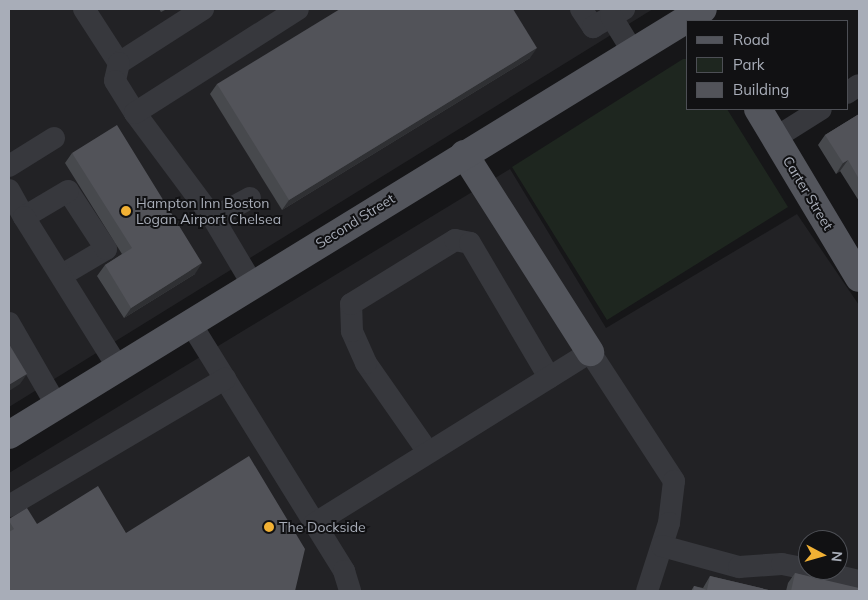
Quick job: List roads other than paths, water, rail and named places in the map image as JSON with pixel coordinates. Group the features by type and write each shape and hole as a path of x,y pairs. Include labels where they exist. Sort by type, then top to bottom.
{"main road":[{"name":"Second Street","path":"692,20 703,14"},
{"name":"Second Street","path":"9,435 119,369 464,154 633,52 686,23"},
{"name":"Carter Street","path":"759,110 859,278"},
{"path":"464,154 590,352"}],"lane":[{"path":"84,9 119,62 115,81 135,113 213,218 253,285"},
{"path":"119,62 203,9"},
{"path":"135,113 298,9"},
{"path":"581,9 593,27 618,13 633,52"},
{"path":"848,91 859,85"},
{"path":"774,138 819,110"},
{"path":"9,166 54,138"},
{"path":"9,190 119,369"},
{"path":"24,217 68,191 106,249 62,275"},
{"path":"213,218 250,198"},
{"path":"428,452 366,363 352,331 351,304 456,240 470,243 548,377"},
{"path":"9,323 57,406"},
{"path":"190,324 344,571 350,591"},
{"path":"314,524 590,352 674,481 669,523 647,591"},
{"path":"9,506 225,379"},
{"path":"662,546 739,567 782,564 798,567"}],"place":[{"name":"Hampton Inn Boston Logan Airport Chelsea","path":"126,211"},
{"name":"The Dockside","path":"269,527"}]}
